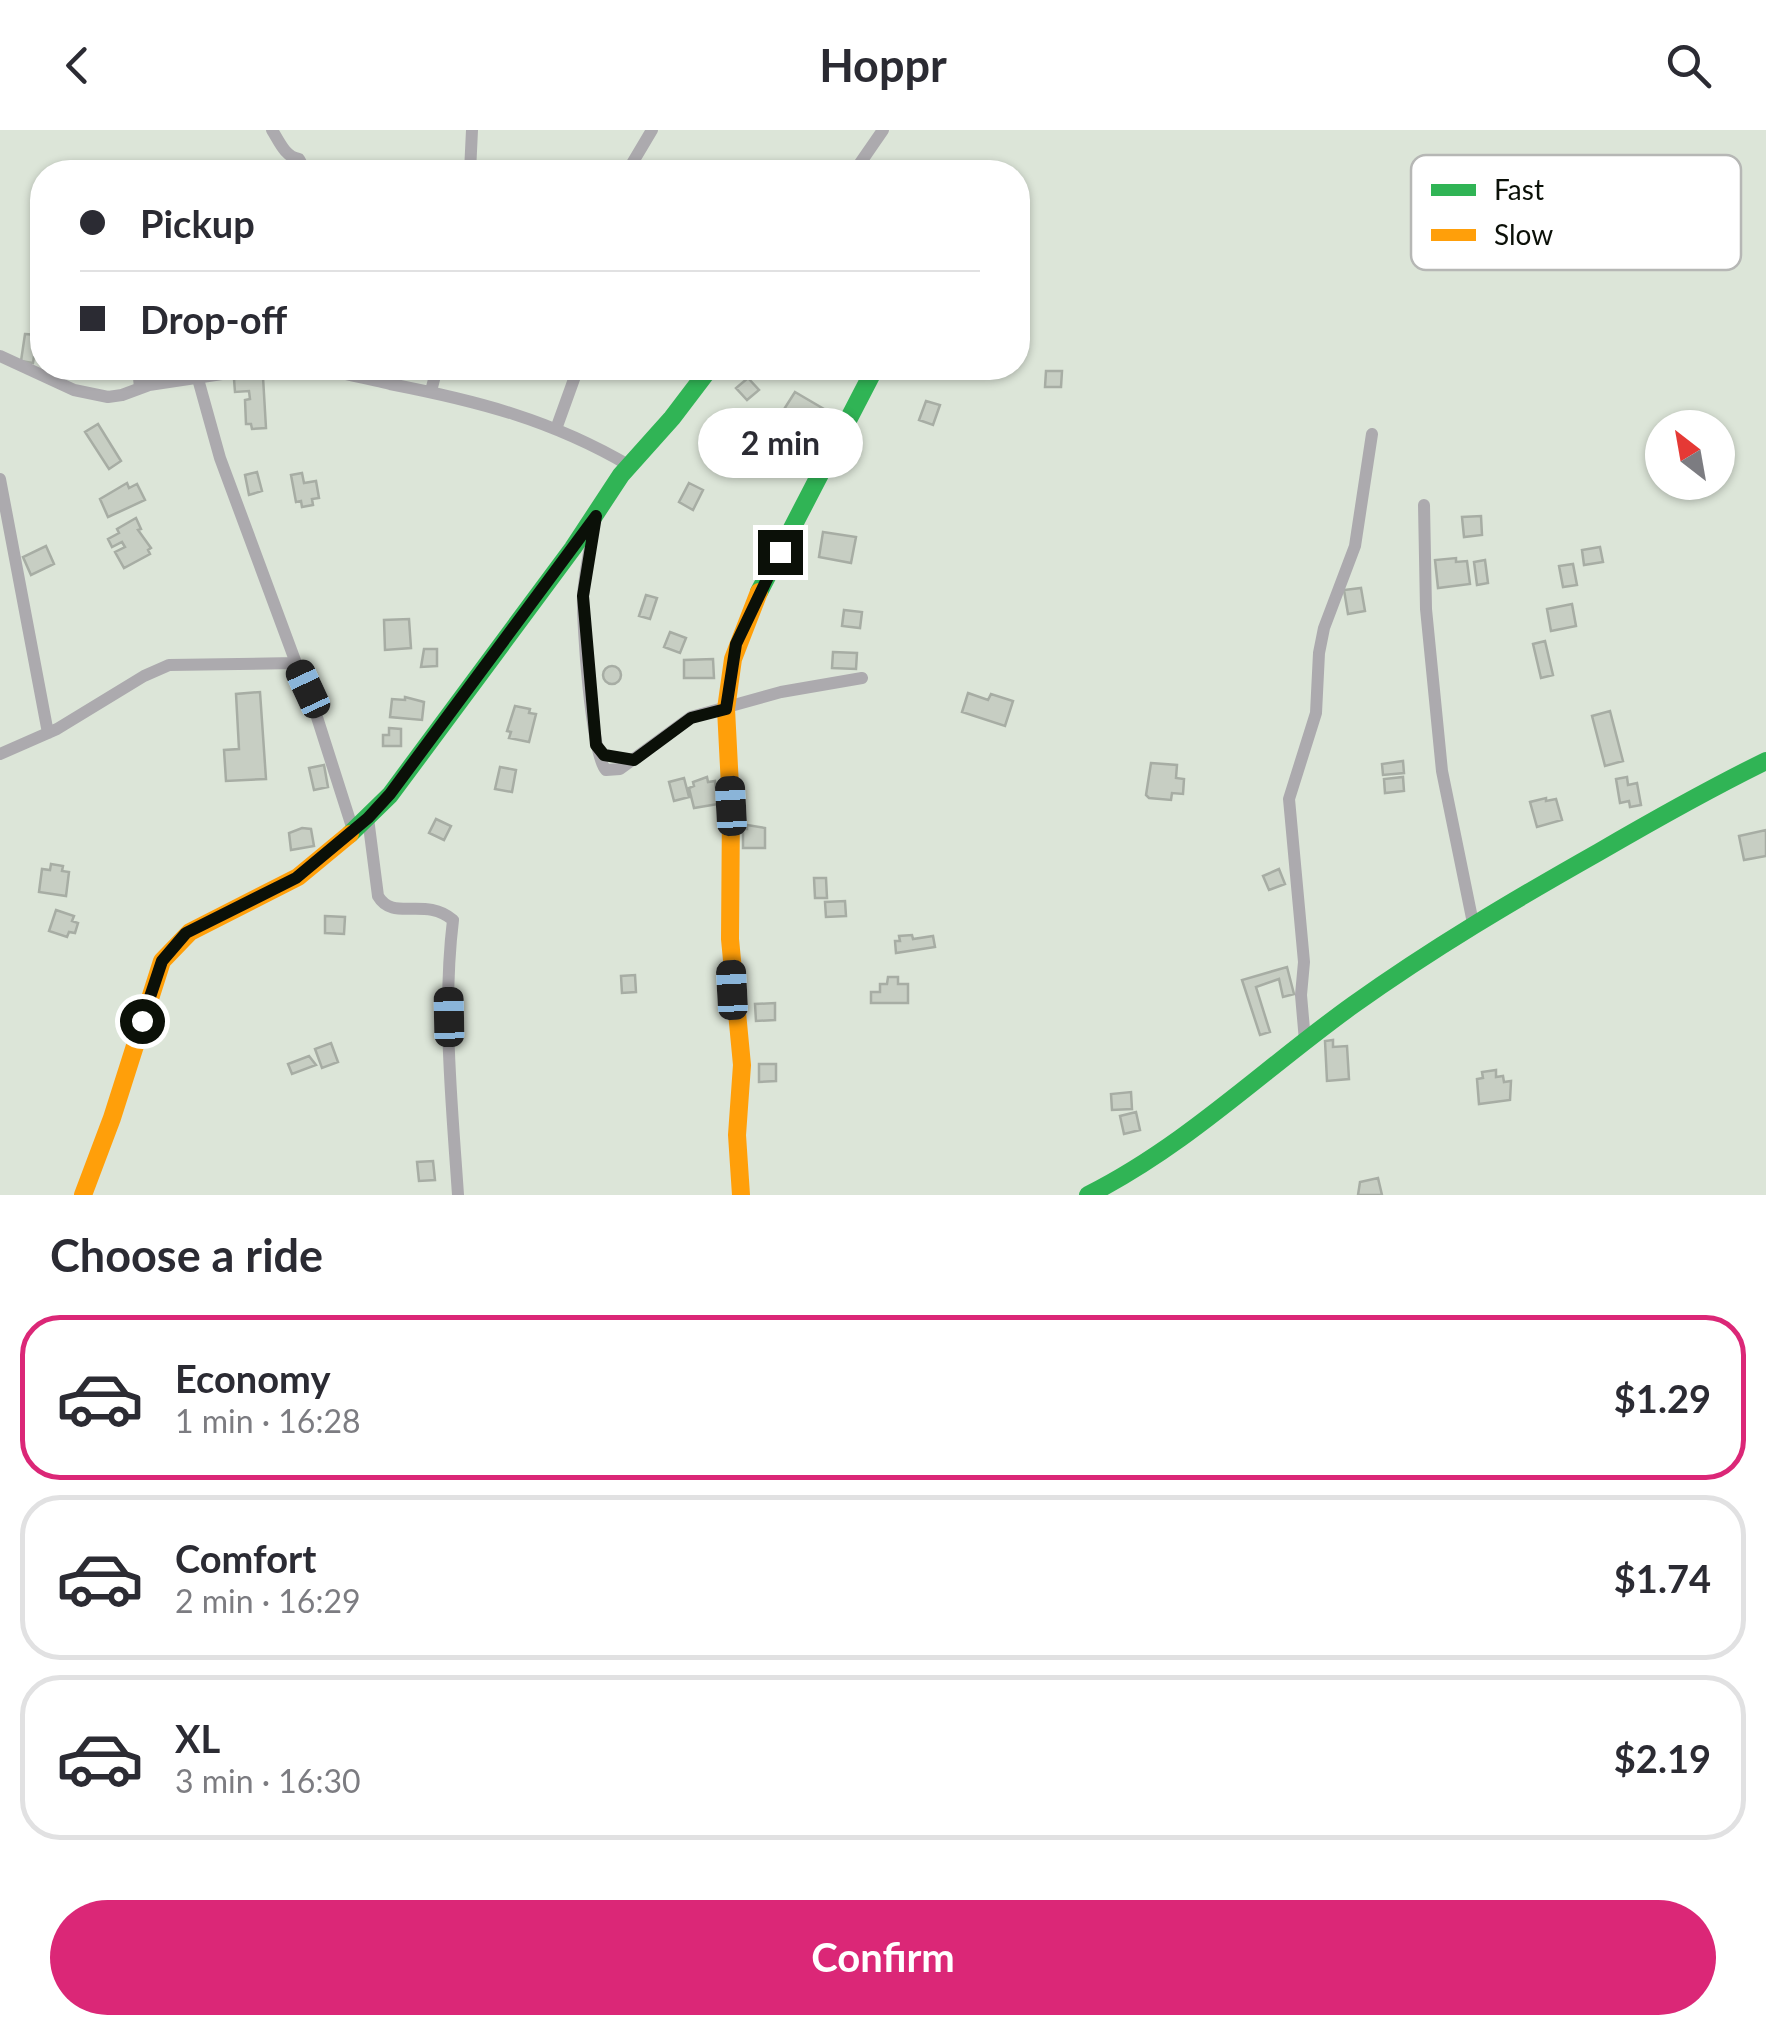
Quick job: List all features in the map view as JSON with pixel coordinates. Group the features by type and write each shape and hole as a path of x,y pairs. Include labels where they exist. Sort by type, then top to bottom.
{"street":[{"path":"272,130 282,148 300,160"},
{"path":"471,160 472,130"},
{"path":"633,160 652,130"},
{"path":"862,160 883,130"},
{"path":"0,356 30,369"},
{"path":"55,380 85,393 116,396 186,380"},
{"path":"139,380 140,388"},
{"path":"199,380 220,458 296,664 361,824 378,896 394,909 427,906 453,920 449,1017 458,1195"},
{"path":"391,380 503,408 599,448 630,466"},
{"path":"431,391 433,380"},
{"path":"556,430 574,380"},
{"path":"83,1195 158,974 172,946 204,923 296,878 361,824 404,779 596,516 612,488 701,380"},
{"path":"740,1195 737,1135 742,1065 730,939 732,847 726,709 736,644 820,469 870,380"},
{"path":"1305,1041 1301,994 1304,962 1289,799 1316,714 1318,653 1324,628 1356,546 1372,434"},
{"path":"0,479 48,733"},
{"path":"1424,505 1426,610 1442,771 1473,923"},
{"path":"596,516 583,596 596,745 604,755 634,760 691,718 781,692 862,678"},
{"path":"0,754 48,733 169,665 296,664"},
{"path":"1088,1195 1126,1176 1202,1123 1305,1041 1473,923 1714,786 1766,761"}],"building":[{"path":"25,334 30,334 30,362 21,361"},
{"path":"1046,371 1062,371 1061,387 1045,387"},
{"path":"234,380 263,380 266,428 252,429 251,424 246,424 245,400 250,399 249,391 235,392"},
{"path":"750,380 759,390 747,400 736,388"},
{"path":"795,392 829,412 818,431 813,429 805,437 782,422 785,416 781,414"},
{"path":"926,401 940,405 933,425 919,420"},
{"path":"98,424 121,461 109,469 85,432"},
{"path":"765,427 783,438 779,445 787,450 778,464 771,459 766,467 751,458"},
{"path":"257,472 262,491 249,495 245,475"},
{"path":"302,473 304,483 316,481 319,498 312,499 313,505 302,507 301,501 296,502 291,475"},
{"path":"127,483 129,488 137,484 145,500 108,517 100,499"},
{"path":"689,483 703,490 693,510 679,502"},
{"path":"1481,516 1482,535 1464,537 1462,517"},
{"path":"136,518 141,529 138,530 151,548 150,554 124,568 115,552 125,547 122,542 112,547 108,539"},
{"path":"823,532 856,537 851,563 819,557"},
{"path":"46,546 54,564 31,575 23,557"},
{"path":"1600,547 1603,562 1584,565 1582,550"},
{"path":"1456,558 1456,562 1467,561 1470,584 1438,588 1435,560"},
{"path":"1485,560 1488,583 1477,585 1474,562"},
{"path":"1573,564 1577,585 1563,587 1559,566"},
{"path":"1361,588 1365,611 1348,614 1344,590"},
{"path":"646,595 657,598 650,619 639,616"},
{"path":"1572,604 1576,626 1551,631 1547,609"},
{"path":"844,610 862,612 860,628 842,626"},
{"path":"409,619 411,648 385,650 384,620"},
{"path":"670,632 686,638 680,653 664,647"},
{"path":"1545,641 1553,675 1541,678 1533,644"},
{"path":"424,649 437,649 437,666 421,667"},
{"path":"833,652 857,653 856,669 832,668"},
{"path":"713,659 714,678 684,678 684,660"},
{"path":"612,666 621,675 612,684 603,675"},
{"path":"260,692 266,779 226,781 224,750 239,749 236,694"},
{"path":"968,693 988,700 991,694 1013,701 1005,726 962,712"},
{"path":"405,697 424,702 422,720 390,717 392,699"},
{"path":"515,706 536,714 529,742 509,738 511,732 507,731"},
{"path":"1610,711 1623,761 1605,766 1592,716"},
{"path":"389,728 401,729 401,746 383,746 383,735 389,735"},
{"path":"1403,761 1404,773 1383,775 1382,764"},
{"path":"1151,763 1177,765 1176,778 1184,779 1183,794 1172,793 1171,800 1149,798 1146,795"},
{"path":"324,765 328,787 314,790 309,768"},
{"path":"500,767 516,770 512,792 495,789"},
{"path":"707,777 708,782 715,781 718,804 694,808 689,788 694,786 693,782"},
{"path":"1403,777 1404,791 1385,793 1384,779"},
{"path":"1627,777 1628,785 1637,783 1641,805 1630,807 1629,801 1620,803 1616,779"},
{"path":"684,778 689,797 674,801 669,782"},
{"path":"1556,799 1562,820 1537,827 1530,802"},
{"path":"436,819 451,826 444,840 429,833"},
{"path":"747,825 765,828 765,848 743,848 743,829"},
{"path":"311,829 314,846 291,850 289,833"},
{"path":"1766,830 1766,856 1744,860 1739,836"},
{"path":"51,864 63,866 62,871 69,872 66,896 39,892 42,869 50,870"},
{"path":"1279,869 1285,884 1269,890 1263,876"},
{"path":"814,878 826,878 827,898 815,898"},
{"path":"845,901 846,916 826,917 825,902"},
{"path":"56,910 74,916 72,921 78,923 75,933 69,932 67,937 49,931"},
{"path":"325,916 345,917 344,934 325,933"},
{"path":"912,935 913,939 933,936 935,947 896,953 895,941 900,941 899,936"},
{"path":"1287,967 1294,994 1283,997 1279,979 1256,987 1270,1032 1260,1035 1242,980"},
{"path":"635,975 636,992 622,993 621,976"},
{"path":"888,977 898,977 898,984 908,984 908,1003 871,1003 871,992 880,992 880,984 887,984"},
{"path":"775,1003 775,1020 756,1021 755,1004"},
{"path":"1333,1040 1333,1047 1347,1046 1349,1079 1327,1081 1325,1041"},
{"path":"331,1043 338,1062 322,1068 315,1049"},
{"path":"309,1056 316,1065 292,1074 288,1064"},
{"path":"759,1064 776,1064 776,1081 759,1082"},
{"path":"1496,1070 1496,1077 1511,1081 1510,1100 1479,1104 1477,1079 1483,1078 1482,1072"},
{"path":"1131,1092 1132,1109 1112,1110 1111,1094"},
{"path":"1136,1112 1140,1130 1124,1134 1120,1116"},
{"path":"433,1161 435,1180 419,1181 417,1162"},
{"path":"1378,1178 1382,1195 1358,1195 1360,1182"}],"traffic: fast":[{"path":"350,834 390,795 573,548 621,475 701,380"},
{"path":"759,592 869,380"},
{"path":"1088,1195 1158,1154 1320,1029 1444,944 1640,828 1766,761"}],"traffic: slow":[{"path":"741,1195 737,1135 742,1065 730,939 731,806 726,709 733,659 759,592"},
{"path":"83,1195 162,961 190,932 298,877 350,834"}],"route":[{"path":"142,1021 162,961 186,933 296,878 368,818 404,779 596,516 583,596 592,718 596,745 604,755 622,760 634,760 691,718 726,709 736,644 780,552"}]}
